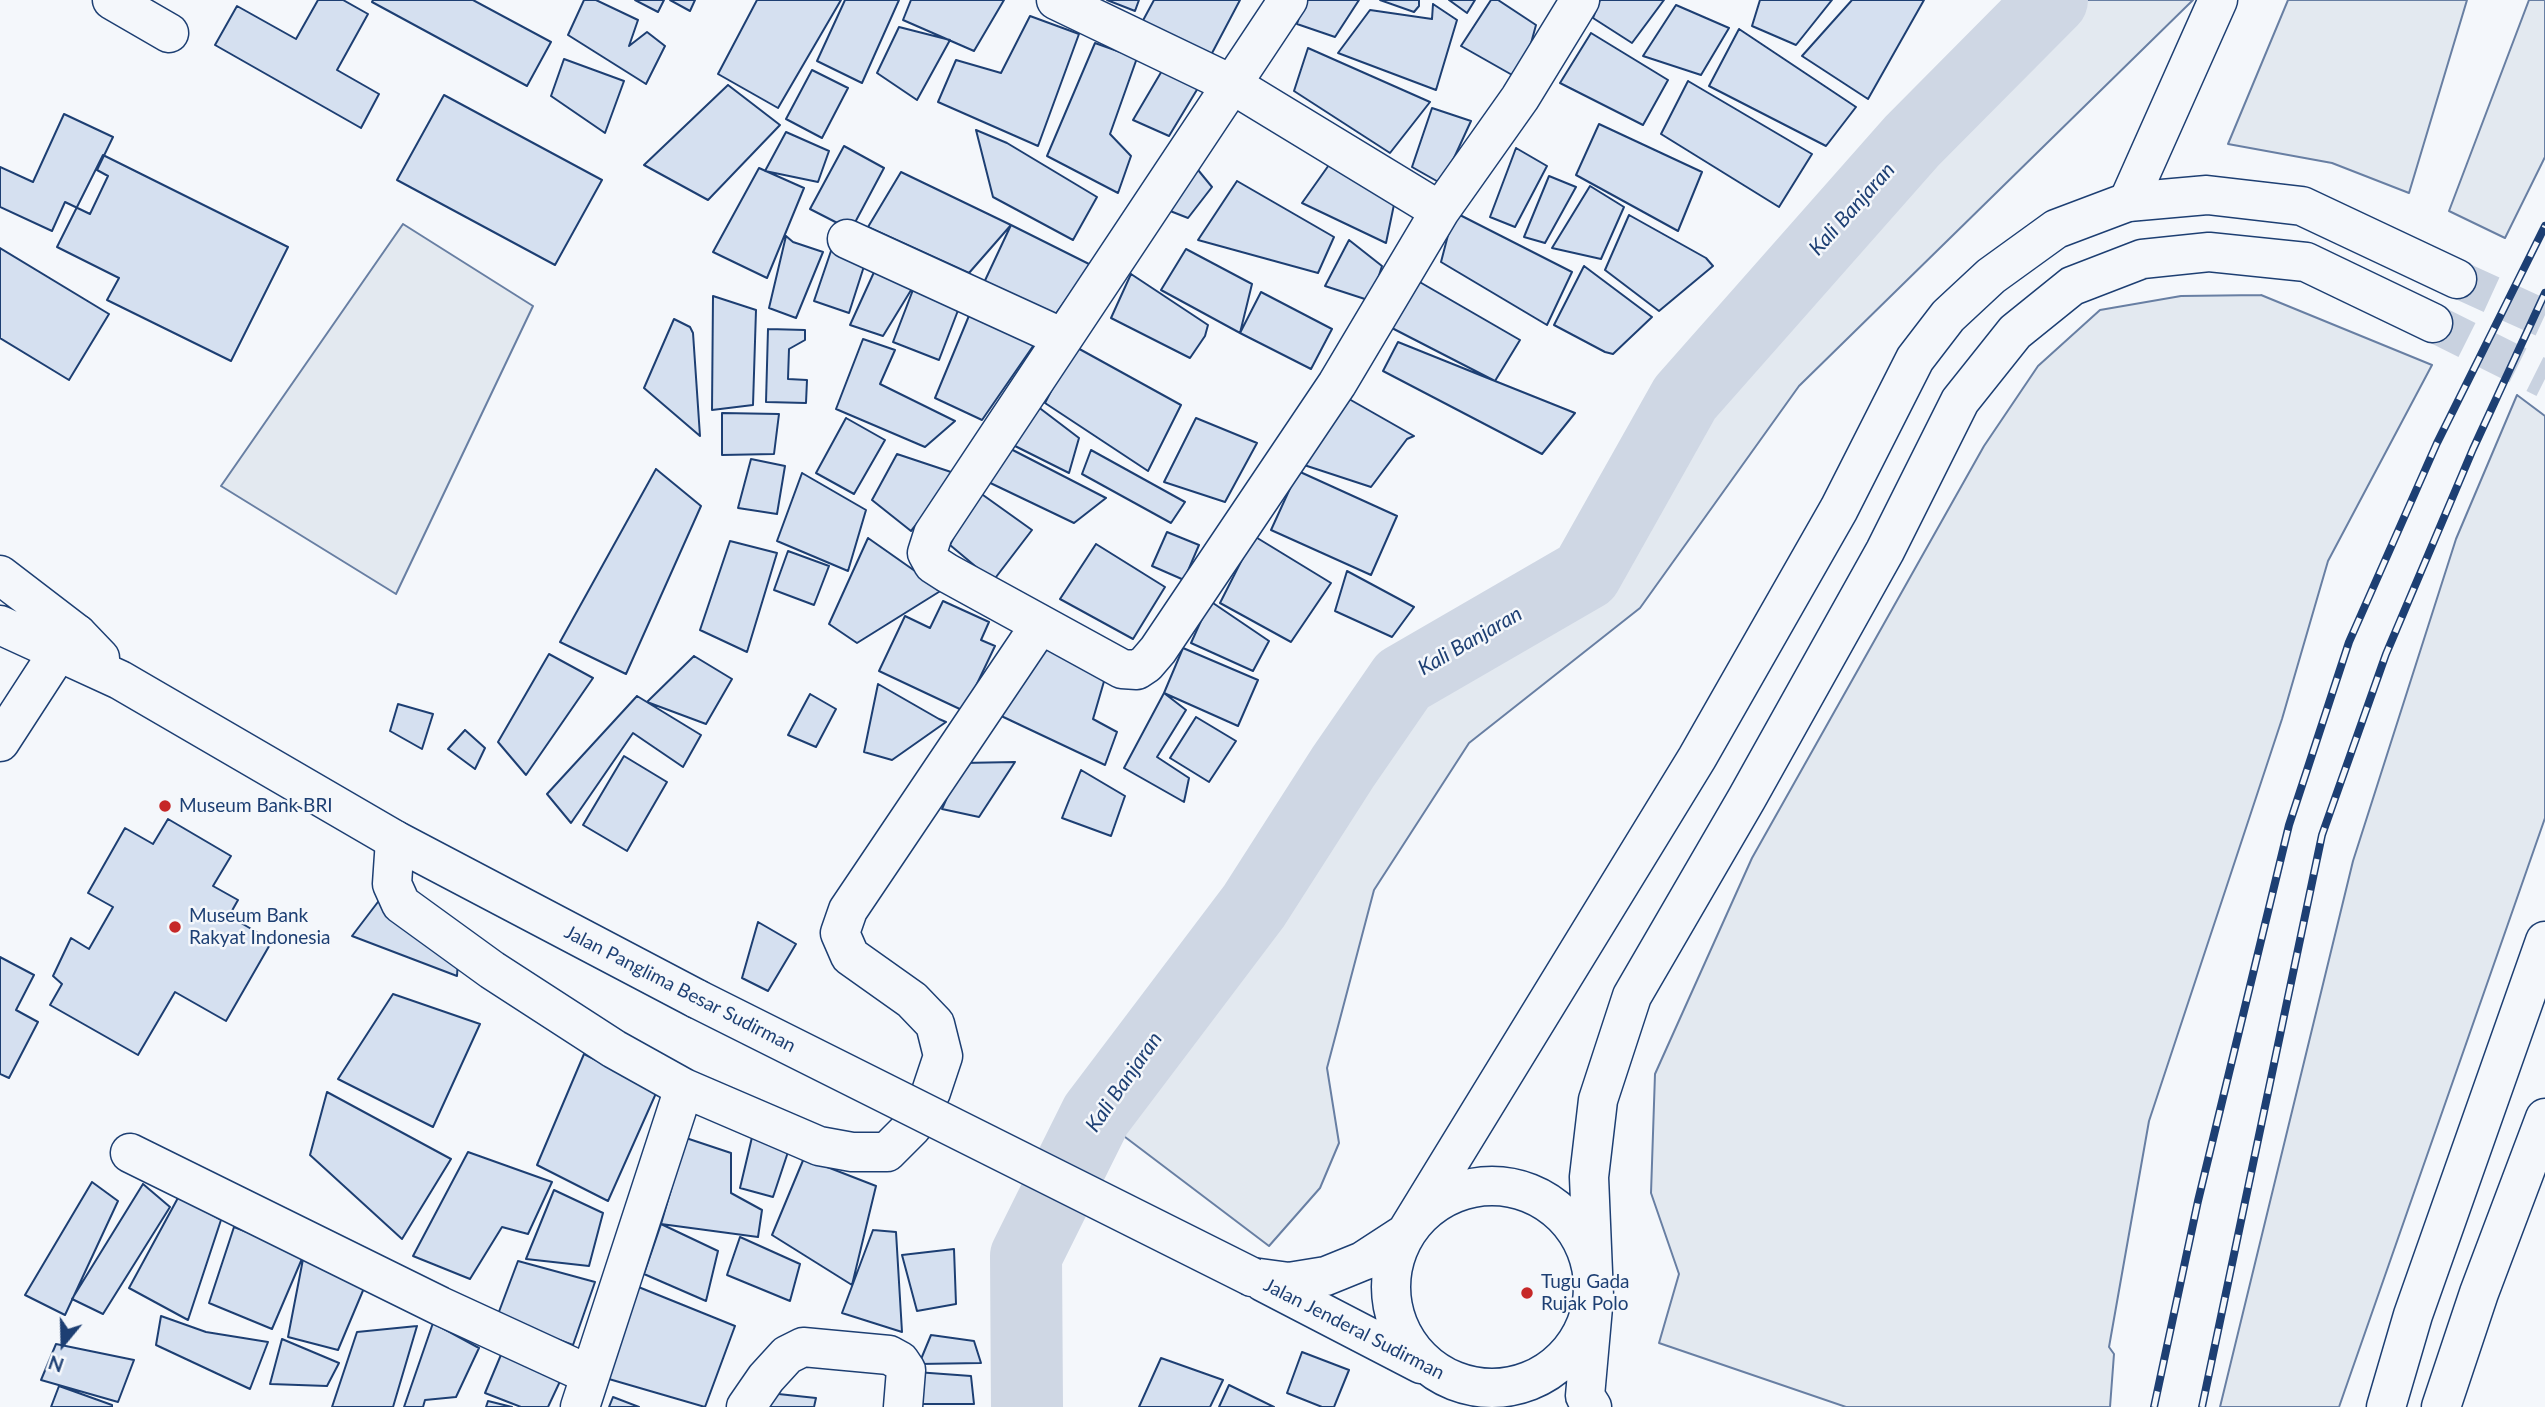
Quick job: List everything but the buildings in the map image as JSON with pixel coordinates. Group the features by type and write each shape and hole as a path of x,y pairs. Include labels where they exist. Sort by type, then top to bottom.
{"main road":[{"path":"112,0 169,33"},
{"path":"1056,0 1233,85 1440,211"},
{"path":"1288,0 933,534 927,553 933,564 1122,670 1137,670 1158,650 1337,384 1440,211 1520,98 1580,0"},
{"path":"2128,202 2218,0"},
{"path":"1518,1407 1455,1382 1429,1367 1408,1345 1395,1319 1390,1289 1394,1259 1406,1233 1697,758 1839,509 1915,359 1948,316 1991,276 2056,229 2128,202 2207,195 2302,205 2457,279"},
{"path":"847,239 1063,338"},
{"path":"1592,1407 1585,1396 1594,1296 1589,1177 1598,1100 1632,996 1747,798 1885,551 1960,401 2015,332 2072,286 2142,259 2209,252 2306,262 2433,323"},
{"name":"Jalan Panglima Besar Sudirman","path":"0,575 68,643 120,680 395,840 697,999 1252,1277"},
{"name":"Jalan Panglima Besar Sudirman","path":"0,625 68,643"},
{"path":"395,840 392,884 401,904 492,970 614,1049 684,1088 819,1146 852,1152 887,1152 912,1127 931,1093 943,1056 935,1024 912,1000 883,977 850,957 840,933 848,910 1040,625"},
{"path":"0,742 68,643"},
{"path":"2386,1407 2413,1315 2545,941"},
{"path":"130,1153 440,1306 585,1391 684,1088"},
{"path":"2441,1407 2479,1293 2545,1118"},
{"path":"1252,1277 1289,1282 1326,1276 1363,1261 1406,1233 1428,1207 1458,1192 1491,1185 1525,1191 1554,1207 1577,1231 1591,1263 1594,1296 1588,1322 1575,1346 1557,1366 1534,1379 1508,1387 1481,1388 1455,1382"},
{"name":"Jalan Jenderal Sudirman","path":"1252,1277 1455,1382"},
{"path":"746,1407 766,1378 787,1355 803,1347 889,1355 900,1361 906,1370 903,1407"}],"shaded area":[{"path":"2052,0 2193,0 1799,386 1640,608 1469,743 1374,890 1327,1068 1339,1143 1320,1188 1269,1246 1096,1115 1254,906 1343,767 1403,680 1586,574 1685,398 1912,141"},
{"path":"2288,0 2467,0 2409,193 2332,163 2228,144"},
{"path":"2529,0 2545,0 2545,157 2505,238 2449,211"},
{"path":"403,224 533,306 396,594 221,486"},
{"path":"2261,295 2432,365 2328,561 2282,719 2149,1121 2109,1347 2114,1354 2110,1407 1846,1407 1659,1343 1679,1274 1651,1193 1655,1074 1752,858 1984,446 2038,366 2100,310 2181,296"},
{"path":"2517,395 2545,416 2545,818 2339,1407 2220,1407 2353,861 2456,539"}],"waterway":[{"name":"Kali Banjaran","path":"1027,1407 1026,1256 1096,1115 1254,906 1343,767 1403,680 1586,574 1685,398 1912,141 2052,0"}],"tunnel":[{"path":"2457,279 2545,319"},
{"path":"2433,323 2545,379"}],"railway":[{"path":"2154,1407 2198,1201 2289,825 2349,642 2437,443 2545,226"},
{"path":"2202,1407 2322,835 2386,654 2473,449 2545,293"}],"place":[{"name":"Museum Bank BRI","path":"165,806"},
{"name":"Museum Bank Rakyat Indonesia","path":"175,927"},
{"name":"Tugu Gada Rujak Polo","path":"1527,1293"}]}
